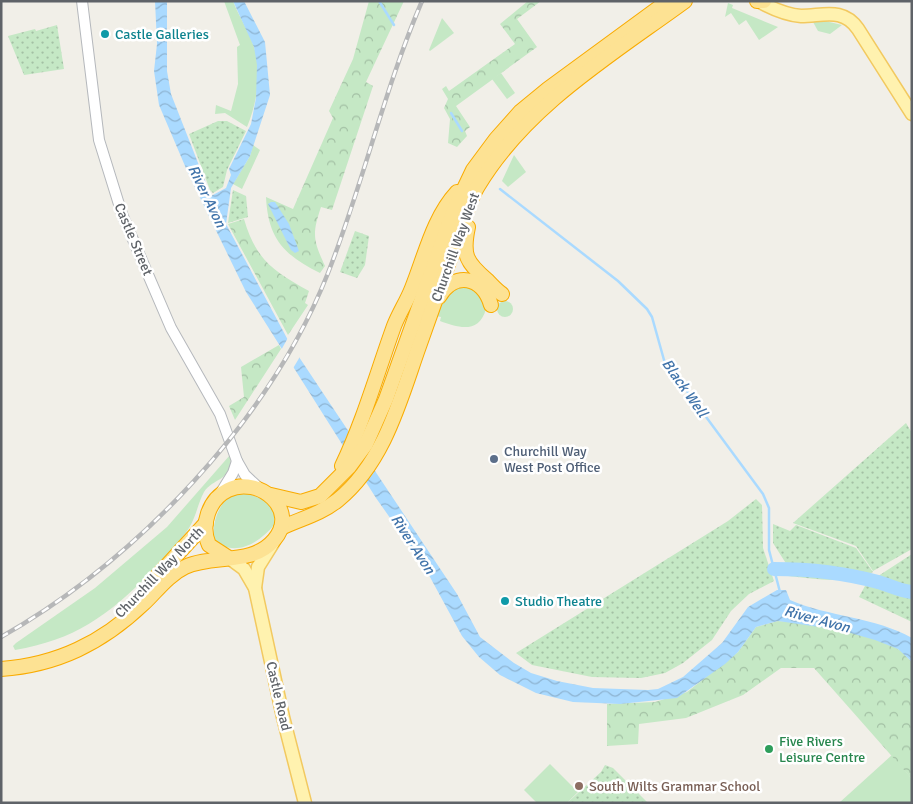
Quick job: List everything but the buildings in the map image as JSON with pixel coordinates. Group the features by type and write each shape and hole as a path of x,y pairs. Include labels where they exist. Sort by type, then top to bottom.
{"highway":[{"name":"Churchill Way West","path":"427,310 453,212 468,178 496,139 520,112 668,1"},
{"name":"Churchill Way West","path":"362,440 377,422 417,334 477,188 492,164 526,123 553,99 685,1"},
{"path":"492,164 468,228 466,252 470,264 502,294"},
{"path":"265,492 281,511 277,534 254,553 229,558 209,545 205,530 213,502 230,489 242,486 265,492 301,502 320,496 333,484 362,440 394,324 412,289 431,236 448,201 468,178"},
{"path":"427,310 442,292 457,282 466,280 479,284 486,291 491,304"},
{"name":"Churchill Way West","path":"277,534 329,506 360,476 374,458 397,409 417,334"},
{"name":"Churchill Way North","path":"4,662 50,652 76,642 115,619 163,571 206,523"},
{"name":"Churchill Way North","path":"4,662 35,665 76,652 117,627 182,568 196,563 229,558"}],"main road":[{"path":"793,1 800,16"},
{"path":"760,2 780,12 800,16 834,13 854,24 912,114"},
{"path":"255,588 258,567 277,534"},
{"path":"229,558 244,569 255,588"},
{"name":"Castle Road","path":"255,588 305,803"}],"street":[{"name":"Castle Street","path":"82,1 97,125 113,188 171,328 220,414 236,462 245,475 265,492"},
{"path":"220,495 236,462"}],"green space":[{"path":"224,1 233,1 252,41 258,67 256,98 247,127 225,113 215,114 216,105 231,111 238,84 237,47 240,45"},
{"path":"369,1 404,1 366,82 373,86 332,210 321,207 318,216 315,237 325,266 320,273 297,259 280,244 270,224 266,197 293,209 333,118 329,111 353,59"},
{"path":"528,1 541,1 517,19 537,47 456,106 470,127 465,131 467,136 457,147 448,143 450,119 444,108 448,99 442,89 446,86 449,91 515,44 500,24"},
{"path":"728,3 733,5 732,8 778,27 759,40 746,20 739,25 731,13 725,17"},
{"path":"442,18 454,33 430,51 429,50"},
{"path":"821,20 842,25 830,34 818,31 813,22"},
{"path":"57,25 64,69 24,75 8,36"},
{"path":"501,73 515,93 507,99 492,79"},
{"path":"218,121 227,121 246,131 227,170 223,187 213,193 210,190 189,134"},
{"path":"253,145 260,150 242,189 233,184 250,156"},
{"path":"514,155 526,172 508,187 502,181"},
{"path":"233,190 246,196 248,217 228,223"},
{"path":"244,219 260,255 285,277 309,291 305,303 308,305 288,335 228,224"},
{"path":"355,231 369,236 365,265 357,278 340,272"},
{"path":"457,285 479,290 486,309 483,317 473,326 454,326 440,321 441,317 436,316 441,302"},
{"path":"505,301 511,303 513,309 511,315 505,317 499,315 497,309 499,303"},
{"path":"279,345 281,349 235,420 229,406 244,397 241,367"},
{"path":"906,423 912,433 912,549 873,571 856,546 793,523"},
{"path":"230,455 229,470 204,492 185,534 134,589 104,614 73,633 36,646 15,650 13,646 16,643 95,588 167,527"},
{"path":"247,493 264,501 271,507 274,525 262,537 248,546 232,548 215,542 216,516 222,504 232,494"},
{"path":"756,499 762,505 763,548 774,581 749,594 731,611 712,640 683,663 665,673 641,678 592,677 532,665 516,653 728,521"},
{"path":"773,524 790,531 796,525 856,548 873,572 852,579 841,580 788,576 787,565 773,543"},
{"path":"912,554 912,622 859,597 866,584"},
{"path":"778,621 840,629 872,637 898,649 912,662 912,779 814,668 781,668 743,695 686,718 639,724 638,744 607,746 607,704 655,702 687,692 738,652 756,627"},
{"path":"892,755 912,779 912,803 839,803"},
{"path":"550,764 578,792 567,803 537,803 524,790"},
{"path":"605,765 613,768 648,803 567,803 601,772"}],"water":[{"name":"River Avon","path":"155,1 167,1 167,71 171,94 211,196 226,188 231,175 229,169 251,124 256,98 257,65 254,47 233,1 244,1 265,42 270,95 250,156 231,188 226,224 289,342 457,594 480,637 514,663 531,673 557,681 593,688 658,689 683,677 722,643 748,607 777,590 786,590 790,600 805,606 867,621 898,631 912,638 912,662 898,649 875,640 840,630 778,621 756,627 738,652 725,664 677,698 620,704 573,702 536,693 500,675 479,657 462,636 424,566 376,498 246,292 188,173 159,105 154,71 157,44"},
{"path":"275,202 289,224 299,251 295,253 291,250 268,204"}],"pier":[{"path":"289,336 301,355 292,370 280,352"}],"waterway":[{"path":"379,1 394,25"},
{"path":"451,113 462,131"},
{"name":"Black Well","path":"500,189 618,281 647,309 652,317 664,360 763,494 769,508 769,550 780,592"},
{"path":"774,569 840,574 912,592"}],"railway":[{"path":"1,637 52,605 101,568 149,527 194,481 235,432 272,381 303,328 328,273 341,239 396,69 422,1"}],"place":[{"name":"Castle Galleries","path":"105,34"},
{"name":"Churchill Way West Post Office","path":"494,459"},
{"name":"Studio Theatre","path":"505,601"},
{"name":"Five Rivers Leisure Centre","path":"769,749"},
{"name":"South Wilts Grammar School","path":"579,786"}]}
